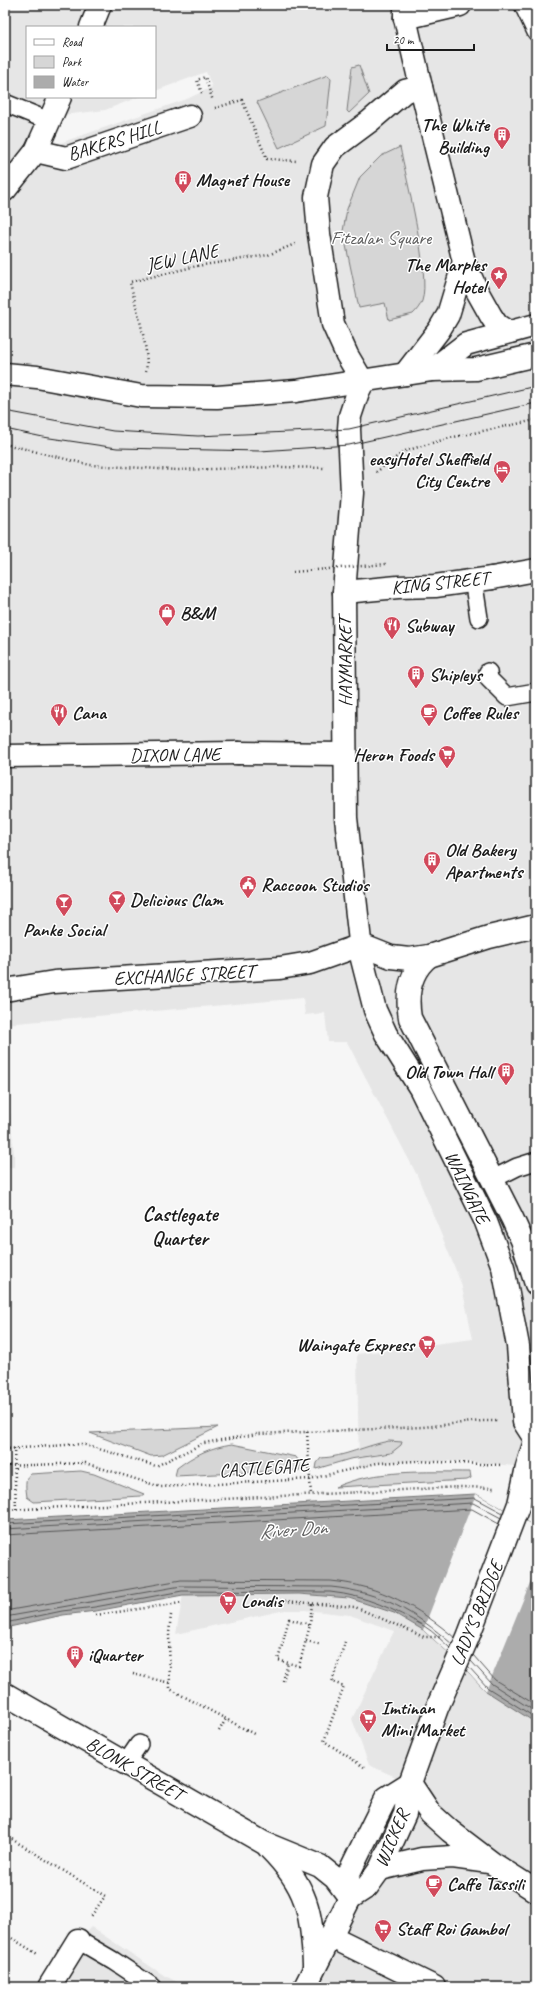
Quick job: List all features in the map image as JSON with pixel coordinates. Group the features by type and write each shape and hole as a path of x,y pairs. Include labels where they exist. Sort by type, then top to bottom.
{"street":[{"path":"91,26 100,5"},
{"path":"460,5 405,12 421,87 464,262 477,291 491,316 498,325 508,332"},
{"path":"363,382 347,355 333,324 319,234 316,197 323,164 335,147 370,121 405,91 421,87"},
{"path":"5,190 36,151 60,98"},
{"name":"BAKERS HILL","path":"36,151 66,158 197,108"},
{"path":"405,374 439,330 448,315 464,262"},
{"path":"432,370 466,344 536,325"},
{"path":"5,374 37,377 141,396 217,397 271,394 363,382 432,370 476,369 536,356"},
{"name":"HAYMARKET","path":"361,945 350,864 346,818 344,592 352,493 350,472 350,416 363,382"},
{"name":"KING STREET","path":"344,592 398,586 435,586 536,570"},
{"name":"DIXON LANE","path":"5,756 238,753 345,754"},
{"path":"361,945 391,957 409,959 429,956 489,937 536,926"},
{"name":"EXCHANGE STREET","path":"5,990 54,982 280,968 310,963 361,945"},
{"name":"WAINGATE","path":"361,945 363,966 375,1010 386,1034 420,1088 430,1108 486,1222 502,1267 518,1346 533,1435"},
{"name":"WAINGATE","path":"429,956 420,963 410,982 408,1001 410,1018 522,1240 536,1284"},
{"name":"LADY'S BRIDGE","path":"410,1783 437,1708 468,1637 520,1497 533,1435"},
{"name":"BLONK STREET","path":"5,1694 264,1843 320,1866 335,1878 350,1898"},
{"path":"410,1783 430,1813 450,1831 492,1863 536,1891"},
{"name":"WICKER","path":"305,1987 350,1898 367,1887 380,1869 405,1814 410,1783"},
{"name":"WICKER","path":"350,1898 348,1875 386,1798 410,1783"},
{"name":"BLONK STREET","path":"264,1843 286,1865 298,1885 310,1912 313,1929 314,1967"},
{"path":"380,1869 422,1859 453,1857 492,1863"},
{"path":"49,1987 83,1932"},
{"path":"330,1936 434,1987"}],"lane":[{"path":"523,5 536,32"},
{"path":"5,103 49,121"},
{"path":"479,618 483,578"},
{"path":"488,672 489,679 507,697 536,692"},
{"path":"492,1180 517,1167 536,1161"},
{"path":"126,1763 139,1744"},
{"path":"83,1932 114,1961 153,1987"}],"path":[{"path":"197,108 197,80 205,77 216,109 242,100 267,159 323,164"},
{"name":"JEW LANE","path":"147,364 130,282 197,266 268,255 319,234"},
{"path":"5,444 90,465 177,470 281,466 333,469 350,472 378,472 405,451 449,438 536,420"},
{"path":"293,572 386,564"},
{"path":"5,1449 82,1444 156,1466 204,1443 257,1434 423,1427 482,1421 533,1435"},
{"path":"307,1432 311,1495"},
{"path":"14,1448 16,1465 16,1510"},
{"name":"CASTLEGATE","path":"5,1466 85,1463 161,1487 310,1479 377,1463 458,1461 527,1466"},
{"path":"5,1510 460,1487 520,1497"},
{"path":"285,1601 355,1607 424,1637 468,1637"},
{"path":"96,1615 181,1603"},
{"path":"310,1625 289,1619 278,1660 299,1666 310,1625 312,1603"},
{"path":"171,1615 169,1633 170,1688 254,1734"},
{"path":"306,1641 319,1644"},
{"path":"345,1642 332,1682 344,1686 324,1741 364,1767"},
{"path":"282,1681 288,1662"},
{"path":"133,1674 170,1683"},
{"path":"219,1732 226,1719"},
{"path":"5,1835 105,1896 83,1932"},
{"path":"5,1934 60,1968"}],"shaded area":[{"path":"5,5 536,5 536,1454 527,1467 458,1461 416,1461 377,1463 359,1468 357,1354 473,1339 461,1283 417,1175 347,1042 328,1042 325,1013 305,1015 303,998 5,1024"},
{"path":"5,1055 15,1167 5,1168"},
{"path":"299,1594 349,1598 394,1613 423,1630 457,1660 486,1691 536,1723 536,1987 305,1987 348,1875 409,1783 369,1765 352,1719 394,1631 350,1615 305,1610 285,1610 176,1634 183,1595"},
{"path":"91,1927 165,1976 188,1987 49,1987 78,1940"}],"green space":[{"path":"359,65 369,94 349,113 347,111 352,67"},
{"path":"328,75 331,79 326,126 279,148 257,102"},
{"name":"Fitzalan Square","path":"400,147 421,249 424,288 422,301 413,314 389,320 385,303 359,308 343,231 347,209 360,177 381,156"},
{"path":"218,1427 162,1455 151,1456 90,1433"},
{"path":"389,1441 402,1442 401,1445 391,1453 350,1459 316,1469 317,1463 321,1458 347,1453"},
{"path":"232,1444 296,1457 300,1463 300,1470 175,1476 177,1468 196,1455 210,1449"},
{"path":"81,1471 94,1474 144,1494 141,1496 34,1502 27,1497 26,1482 30,1474"},
{"path":"470,1472 471,1478 467,1480 335,1487 351,1481 384,1474"}],"water":[{"name":"River Don","path":"476,1494 536,1527 536,1723 486,1691 457,1660 423,1630 394,1613 349,1598 299,1594 183,1595 96,1611 63,1615 5,1628 5,1520"}],"pier":[{"path":"476,1494 536,1527 536,1568 486,1691 457,1660 423,1630"}],"tram line":[{"path":"5,411 113,431 198,436 312,431 349,429 536,386"},
{"path":"5,429 43,437 117,448 260,451 349,445 536,403"}],"place":[{"name":"The White Building","path":"502,150"},
{"name":"Magnet House","path":"183,194"},
{"name":"The Marples Hotel","path":"499,290"},
{"name":"easyHotel Sheffield City Centre","path":"502,484"},
{"name":"B&M","path":"167,627"},
{"name":"Subway","path":"392,640"},
{"name":"Shipleys","path":"416,689"},
{"name":"Cana","path":"59,727"},
{"name":"Coffee Rules","path":"429,727"},
{"name":"Heron Foods","path":"447,769"},
{"name":"Old Bakery Apartments","path":"432,875"},
{"name":"Raccoon Studios","path":"248,899"},
{"name":"Delicious Clam","path":"117,914"},
{"name":"Panke Social","path":"64,917"},
{"name":"Old Town Hall","path":"506,1086"},
{"name":"Waingate Express","path":"427,1359"},
{"name":"Londis","path":"228,1615"},
{"name":"iQuarter","path":"75,1669"},
{"name":"Imtinan Mini Market","path":"368,1733"},
{"name":"Caffe Tassili","path":"434,1898"},
{"name":"Staff Roi Gambol","path":"383,1943"}],"district":[{"name":"Castlegate Quarter","path":"180,1226"}]}
